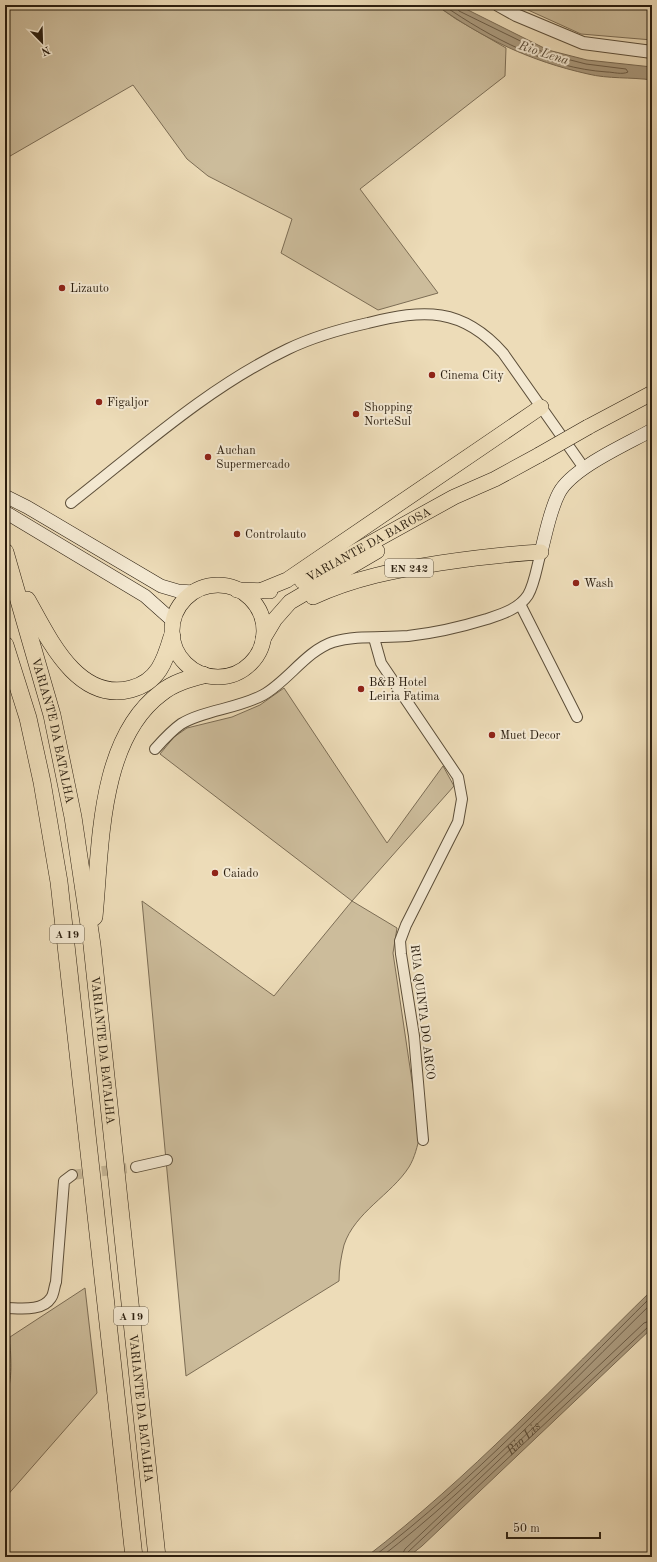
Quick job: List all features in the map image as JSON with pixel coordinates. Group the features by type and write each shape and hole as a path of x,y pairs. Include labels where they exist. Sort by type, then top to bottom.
{"highway":[{"name":"VARIANTE DA BATALHA","path":"5,552 14,578 52,715 73,817 92,945 157,1557"},
{"path":"14,578 47,636 66,663 94,686 105,690 118,692 139,687 159,672 165,660 172,629"},
{"name":"VARIANTE DA BATALHA","path":"5,645 28,718 43,789 60,890 134,1557"},
{"path":"92,945 100,824 106,794 122,746 143,711 161,693 186,680 203,675"},
{"path":"124,1557 120,1495 125,1477"}],"main road":[{"name":"VARIANTE DA BAROSA","path":"237,590 275,592 292,586 454,497 495,479 652,393"},
{"path":"260,591 288,580 541,407"},
{"path":"541,552 559,493 567,481 584,468 652,430"},
{"name":"VARIANTE DA BAROSA","path":"263,639 275,619 290,602 460,504 495,479"},
{"path":"5,496 161,586 178,591 194,592"},
{"path":"5,512 74,552 145,596 172,629"},
{"name":"EN 242","path":"283,610 352,582 387,572 502,554 541,552"},
{"name":"EN 242","path":"208,586 223,586 237,590 247,596 258,610 263,627 263,639 258,654 248,666 234,674 218,677 203,675 191,669 182,661 175,650 172,629 180,605 194,592 208,586"}],"street":[{"path":"498,5 530,21 582,43 652,52"},
{"path":"71,503 209,395 257,366 309,340 376,321 420,313 432,314 463,321 489,337 503,352 584,468"},
{"path":"154,749 171,731 182,723 246,703 263,695 286,679 319,649 331,643 346,639 429,634 450,630 498,616 520,604 528,595 541,552"},
{"path":"520,604 577,717"},
{"name":"RUA QUINTA DO ARCO","path":"374,638 382,663 453,767 461,788 461,810 458,822 406,925 400,941 414,1036 423,1140"},
{"path":"136,1167 167,1160"},
{"path":"5,1308 38,1307 47,1303 52,1297 56,1282 64,1181 72,1175"}],"shaded area":[{"path":"5,5 436,5 456,19 506,48 505,76 360,189 438,293 378,310 281,253 292,219 208,176 187,159 133,85 5,159"},
{"path":"517,5 652,5 652,40 581,34"},
{"path":"284,688 387,843 443,766 454,786 352,901 160,754 174,737 187,728 232,717 260,705"},
{"path":"142,901 274,996 352,901 397,928 393,953 420,1135 414,1156 409,1167 401,1177 365,1213 349,1233 342,1254 339,1281 186,1376"},
{"path":"85,1288 97,1393 5,1498 5,1395 8,1390 11,1376 10,1337"}],"water":[{"name":"Rio Lena","path":"436,5 458,5 548,50 587,60 652,67 652,80 596,76 547,63 490,38"},
{"name":"Rio Lis","path":"652,1290 652,1328 422,1546 408,1557 366,1557 404,1527 477,1462 548,1394"}],"tunnel":[{"path":"72,1175 136,1167"}],"place":[{"name":"Lizauto","path":"62,288"},
{"name":"Cinema City","path":"432,375"},
{"name":"Figaljor","path":"99,402"},
{"name":"Shopping NorteSul","path":"356,414"},
{"name":"Auchan Supermercado","path":"208,457"},
{"name":"Controlauto","path":"237,534"},
{"name":"Wash","path":"576,583"},
{"name":"B&B Hotel Leiria Fatima","path":"361,689"},
{"name":"Muet Decor","path":"492,735"},
{"name":"Caiado","path":"215,873"}]}
